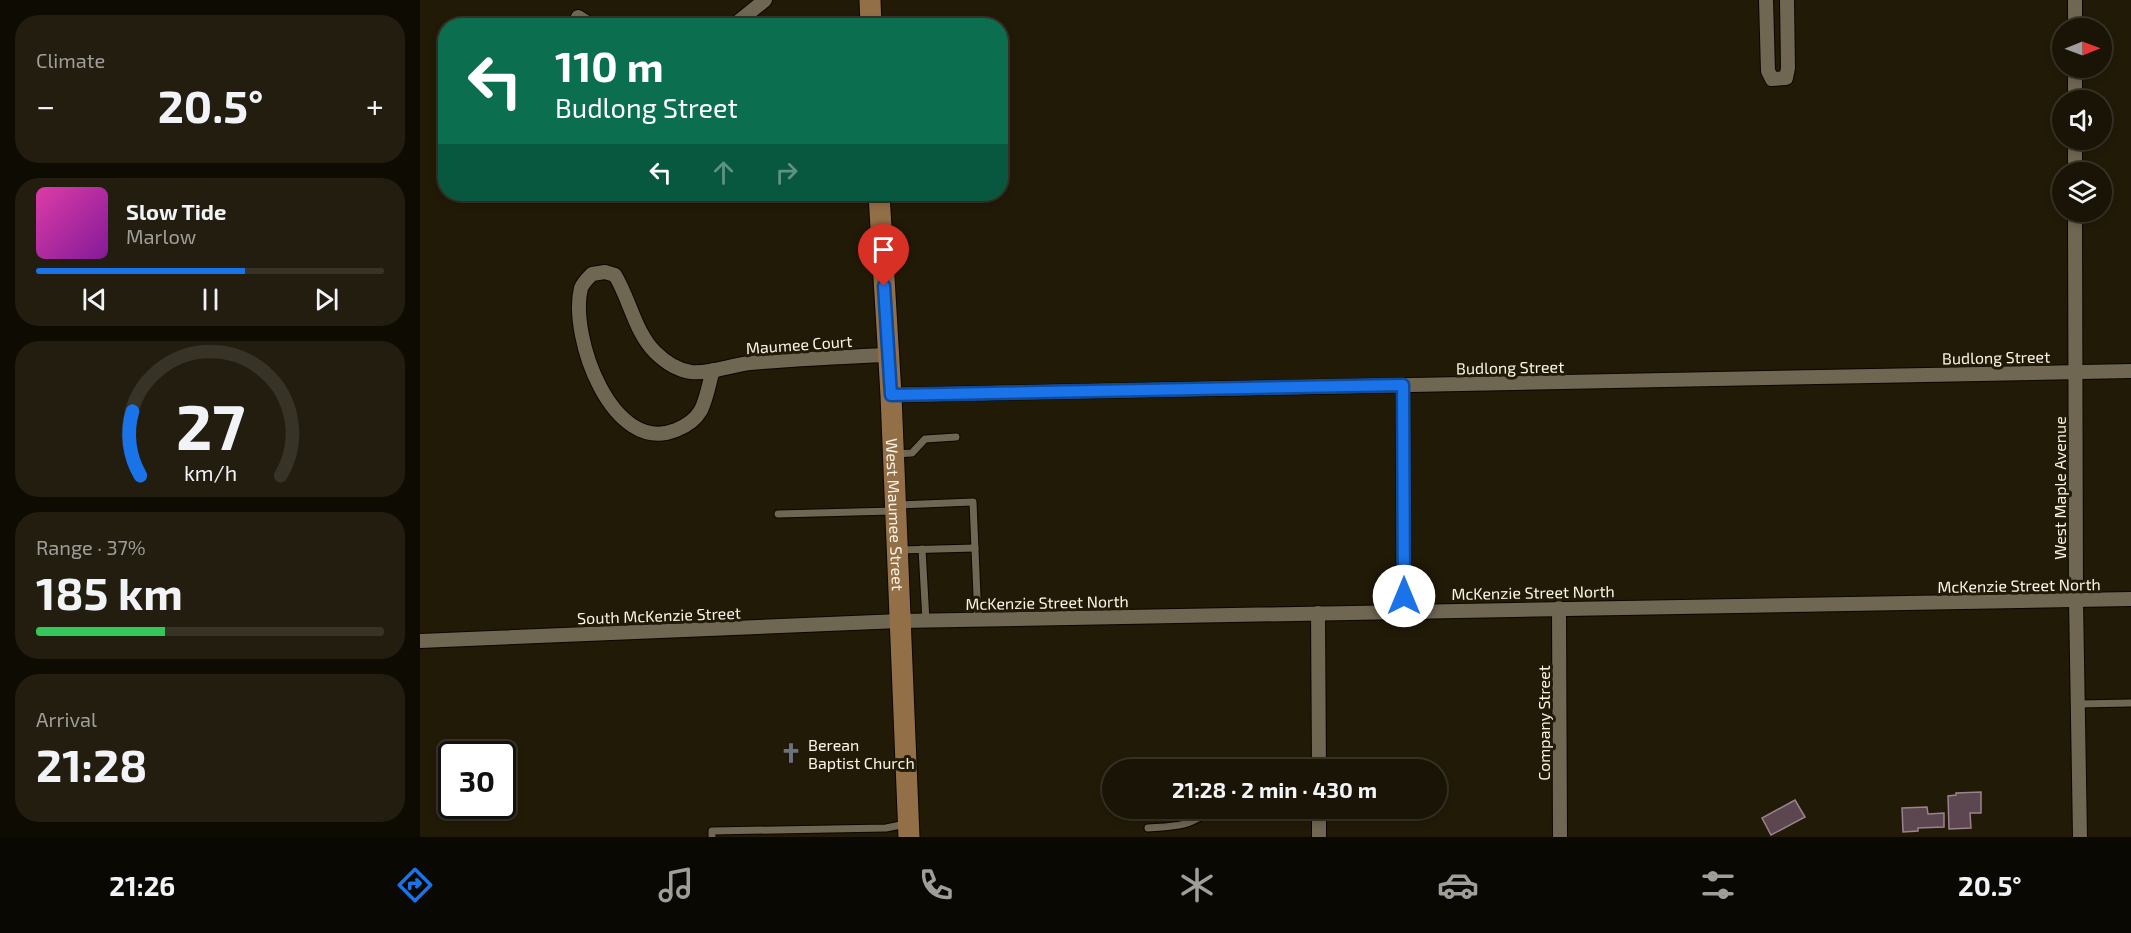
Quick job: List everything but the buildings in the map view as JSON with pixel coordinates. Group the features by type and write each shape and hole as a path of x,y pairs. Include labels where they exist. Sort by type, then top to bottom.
{"main road":[{"path":"870,0 871,18"},
{"name":"West Maumee Street","path":"879,201 891,395 909,830"}],"street":[{"path":"743,18 765,0"},
{"path":"1766,0 1768,71 1772,79 1786,78 1788,68 1787,0"},
{"path":"2075,0 2075,18"},
{"name":"West Maple Avenue","path":"2075,222 2076,600 2080,837"},
{"name":"Maumee Court","path":"713,370 700,411 685,427 670,433 658,434 629,425 598,384 588,359 581,329 579,303 582,286 592,274 605,272 615,275 640,330 654,351 667,363 693,372 810,357 887,355"},
{"name":"Budlong Street","path":"891,395 2131,371"},
{"path":"1403,385 1404,611"},
{"name":"McKenzie Street North","path":"900,621 2131,599"},
{"name":"Company Street","path":"1559,608 1560,837"},
{"path":"1318,613 1319,759"},
{"name":"South McKenzie Street","path":"420,641 900,621"},
{"path":"1319,819 1319,837"}],"lane":[{"path":"893,454 912,453 925,439 956,437"},
{"path":"778,514 973,502 978,620"},
{"path":"897,550 975,548"},
{"path":"922,549 926,621"},
{"path":"2078,704 2131,703"},
{"path":"1148,828 1182,826 1200,819"},
{"path":"712,837 712,831 886,828 909,830"}],"place":[{"name":"Berean Baptist Church","path":"791,753"}],"route":[{"path":"884,286 891,395 1403,385 1404,596"}]}
